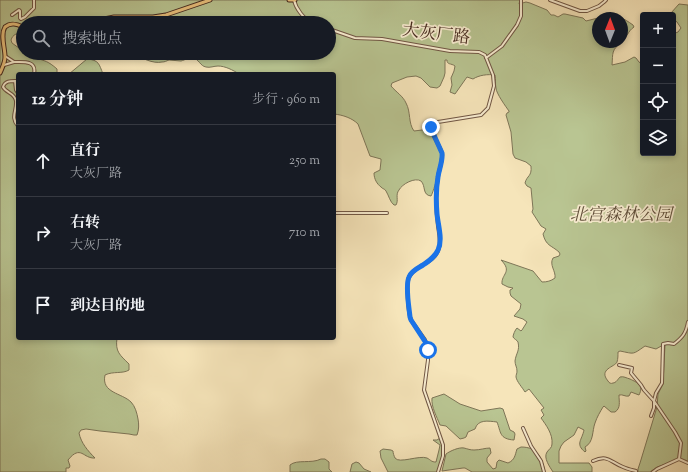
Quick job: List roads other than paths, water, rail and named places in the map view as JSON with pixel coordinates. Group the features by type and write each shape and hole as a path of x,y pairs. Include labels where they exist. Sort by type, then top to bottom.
{"main road":[{"path":"160,16 210,0"},
{"path":"289,0 294,0"},
{"path":"0,72 4,65 5,56 1,39 2,30 5,26 16,24"}],"street":[{"path":"26,16 34,8 34,0"},
{"path":"294,0 297,8 303,16"},
{"path":"486,58 502,46 517,25 522,16 521,0"},
{"path":"550,0 580,11 587,11 599,6 606,0"},
{"path":"12,15 19,10 20,16"},
{"name":"大灰厂路","path":"336,31 355,38 382,39 450,51 479,52 485,55 493,75 494,86 488,108 481,115 438,122 431,127 443,156 437,183 437,213 440,246 432,258 414,271 409,276 408,280 410,317 428,347 424,390 443,445 438,472"},
{"path":"5,56 14,62"},
{"path":"4,65 7,63 25,62 32,64 34,72"},
{"path":"16,81 6,82 3,87 15,98 14,120 16,123"},
{"path":"336,213 387,213"},
{"path":"651,416 654,408 656,393 662,383 663,344 674,344 680,340 687,331 688,322"},
{"path":"620,365 632,368 631,373 654,401 675,432 681,443 679,459"},
{"path":"523,428 531,446 541,461 544,472"},
{"path":"593,461 604,458 636,472"},
{"path":"653,472 679,459 688,463"}],"park label":[{"name":"北宫森林公园","path":"621,216"}]}
